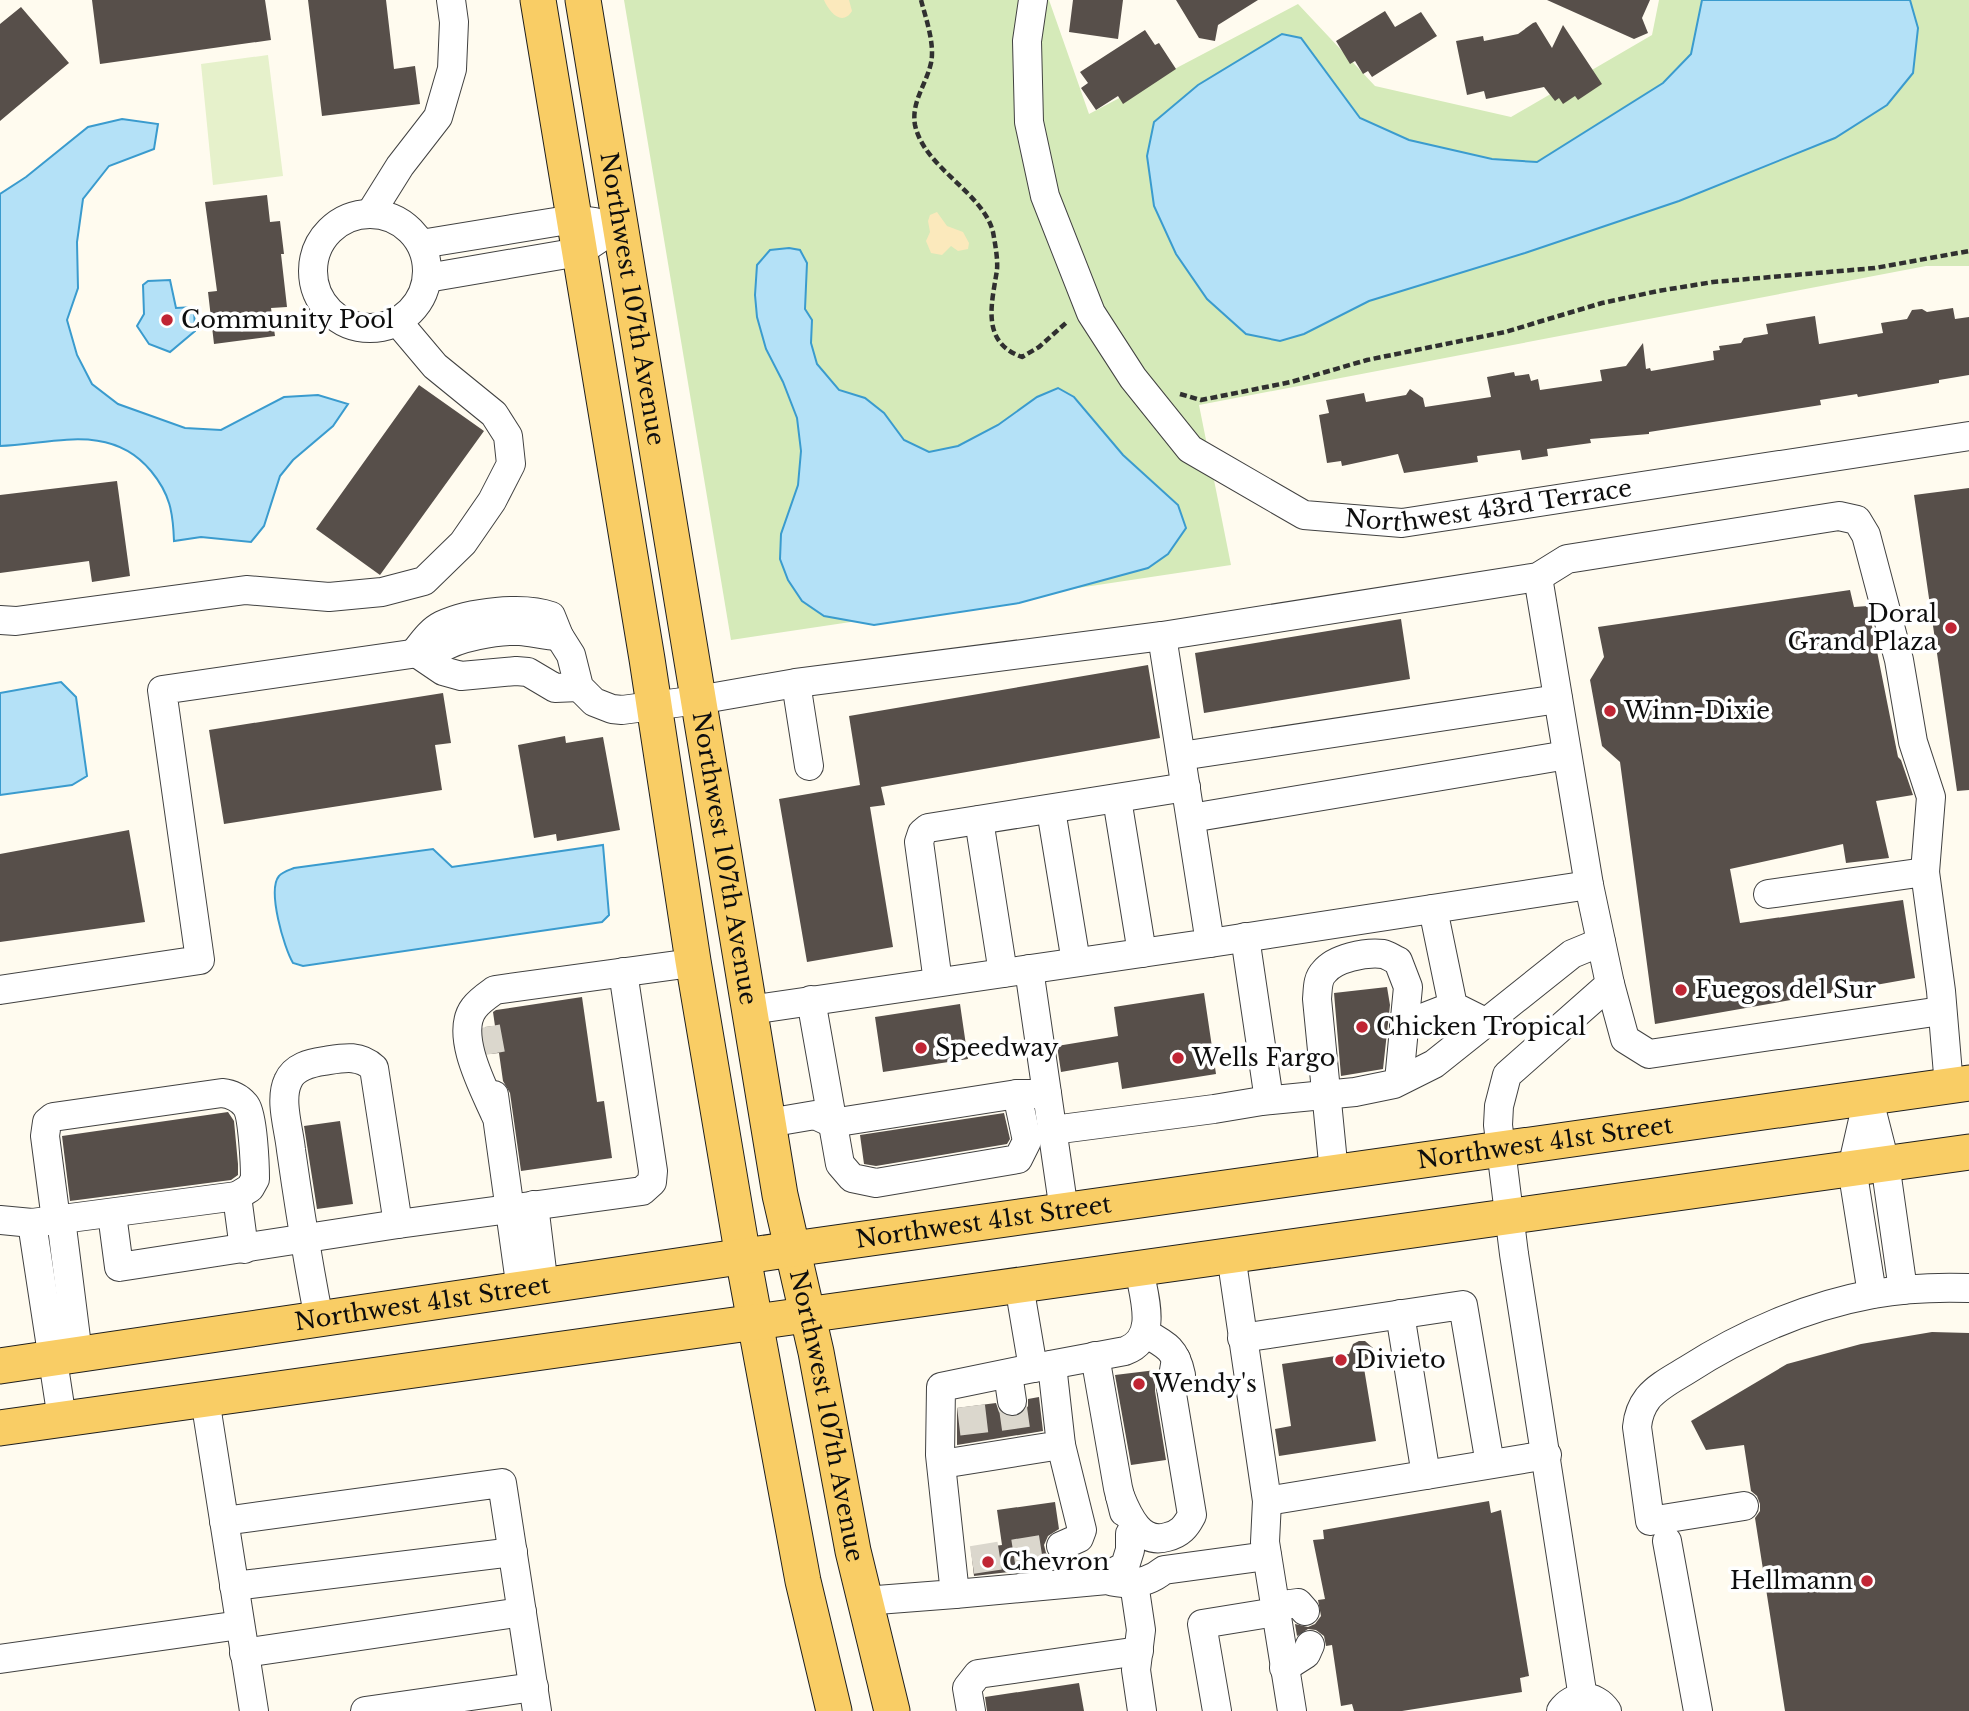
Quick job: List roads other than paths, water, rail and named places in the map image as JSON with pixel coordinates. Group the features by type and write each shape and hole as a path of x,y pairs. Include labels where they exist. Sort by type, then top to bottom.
{"main road":[{"name":"Northwest 107th Avenue","path":"538,0 743,1257 800,1568 834,1711"},
{"name":"Northwest 107th Avenue","path":"583,0 618,226 780,1195 809,1315 864,1601 892,1711"},
{"name":"Northwest 41st Street","path":"0,1366 743,1257 1959,1085"},
{"path":"0,1428 1969,1152"}],"street":[{"path":"370,214 400,166 438,117 452,69 454,22 451,0"},
{"name":"Northwest 43rd Terrace","path":"1033,0 1027,41 1029,122 1045,196 1091,313 1133,378 1190,449 1304,515 1402,523 1969,436"},
{"path":"370,214 385,216 400,222 421,244 427,278 422,295 412,310 397,321 377,327 357,326 338,318 323,304 315,285 314,264 319,244 332,228 350,218 370,214"},
{"path":"427,278 476,270 577,235 618,226"},
{"path":"421,244 471,235 577,235"},
{"path":"471,235 476,270"},
{"path":"0,620 16,621 192,595 246,590 329,597 382,592 424,581 463,543 492,501 511,464 508,436 494,414 435,366 397,321"},
{"path":"415,652 443,671 461,676 516,671 528,673 567,687 612,709 698,701 796,683 1162,636 1538,577 1567,559 1839,516 1857,520 1866,536 1899,660 1913,742 1931,797 1925,872 1941,991 1941,1011 1959,1085"},
{"path":"1538,577 1589,885 1610,984 1625,1038 1649,1054 1941,1011"},
{"path":"0,989 200,960 162,690 415,652 443,624 462,629 517,611 542,613 551,617 570,655 567,687"},
{"path":"462,629 470,675"},
{"path":"1162,636 1210,943"},
{"path":"796,683 809,766"},
{"path":"1181,756 1558,699"},
{"path":"1191,818 1567,755"},
{"path":"938,982 919,842 922,832 928,828 1186,787"},
{"path":"1117,799 1142,953"},
{"path":"1051,810 1076,962"},
{"path":"979,820 1046,1094 1064,1211"},
{"path":"1768,894 1925,872"},
{"path":"750,1010 1589,885"},
{"path":"1433,909 1453,1006"},
{"path":"1245,937 1269,1100"},
{"path":"1053,1130 1269,1100 1355,1092 1399,1081 1434,1064 1572,954 1601,942"},
{"path":"1334,1173 1317,999 1319,979 1324,970 1337,962 1385,954 1398,961 1408,987 1399,1081"},
{"path":"532,1288 521,1206 495,1114 472,1061 468,1033 470,1014 495,990 693,961"},
{"path":"112,1214 119,1267 648,1188 652,1182 653,1171 623,972"},
{"path":"1607,1711 1598,1701 1572,1704 1547,1455 1509,1216 1499,1106 1507,1075 1610,984"},
{"path":"488,995 484,1009 495,1114"},
{"path":"811,1000 840,1164 852,1178 876,1183 969,1169 1018,1158 1027,1141 1017,1094"},
{"path":"1405,1025 1453,1006 1485,1022"},
{"path":"320,1319 304,1240 285,1103 289,1078 300,1068 352,1057 367,1062 376,1074 398,1224"},
{"path":"0,1220 50,1221 237,1196 250,1188 255,1179 248,1109 244,1103 229,1094 60,1115 47,1122 45,1136 50,1221 66,1356 62,1419"},
{"path":"768,1123 815,1115 832,1123 1017,1094 1046,1094"},
{"path":"1868,1098 1864,1239 1872,1294"},
{"path":"1868,1166 1895,1235 1903,1290"},
{"path":"237,1196 244,1249"},
{"path":"1864,1239 1895,1235"},
{"path":"1231,1255 1267,1501 1264,1531 1267,1556 1292,1711"},
{"path":"955,1594 962,1561 942,1464 941,1387 969,1394 1095,1356 1130,1349 1145,1333 1147,1319 1139,1268"},
{"path":"1019,1286 1026,1377 1061,1445 1082,1530 1079,1538 1061,1546"},
{"path":"1744,1506 1650,1521 1637,1420 1650,1395 1675,1377 1746,1337 1808,1311 1872,1294 1969,1288"},
{"path":"1242,1338 1464,1305 1490,1465"},
{"path":"1400,1314 1426,1475"},
{"path":"1145,1333 1170,1348 1176,1359 1202,1496 1197,1565"},
{"path":"1095,1356 1120,1496 1130,1534 1130,1550 1125,1566 1112,1573 1121,1581 1141,1630 1136,1670 1142,1711"},
{"path":"1120,1496 1132,1520 1152,1539 1171,1536 1181,1531 1192,1515 1171,1388 1176,1359"},
{"path":"205,1399 254,1711"},
{"path":"942,1464 977,1453 1061,1445"},
{"path":"1267,1501 1547,1455"},
{"path":"224,1521 502,1483 535,1699 365,1711"},
{"path":"1130,1534 1145,1553 1164,1570"},
{"path":"1667,1541 1698,1711"},
{"path":"234,1586 513,1552"},
{"path":"864,1601 1152,1580 1164,1570 1267,1556"},
{"path":"1217,1711 1202,1624 1298,1603 1305,1611"},
{"path":"244,1653 522,1612"},
{"path":"0,1659 240,1625"},
{"path":"1284,1668 1307,1654 1310,1645"},
{"path":"971,1711 967,1688 978,1674 1139,1651"}],"water":[{"path":"1702,0 1910,0 1918,28 1913,73 1887,105 1835,138 1679,201 1525,253 1369,301 1304,334 1280,341 1246,334 1207,299 1176,254 1154,206 1147,156 1154,122 1198,85 1282,34 1301,38 1360,118 1409,140 1492,159 1537,162 1663,83 1691,54"},
{"path":"122,119 158,124 154,149 109,166 83,199 77,242 78,288 67,320 77,355 92,384 118,404 185,428 221,430 284,397 318,395 348,404 333,426 293,460 280,476 264,526 251,542 201,537 174,541 171,512 162,488 151,471 135,456 118,446 80,439 0,446 0,194 26,177 88,127"},
{"path":"770,250 800,250 807,263 805,309 812,320 811,343 817,364 839,390 865,398 884,413 904,440 929,452 958,446 998,425 1037,397 1058,388 1074,397 1123,455 1178,505 1186,528 1168,554 1148,568 1019,603 874,625 824,616 802,601 788,580 780,559 781,534 798,485 801,451 797,418 766,349 757,317 755,295 757,265"},
{"name":"Community Pool","path":"170,280 176,308 194,307 195,331 170,352 149,344 137,326 144,314 143,285 148,281"},
{"path":"61,682 76,697 87,776 72,785 0,795 0,693"},
{"path":"603,845 609,915 602,922 303,966 293,963 281,933 276,906 276,883 280,875 294,868 433,849 452,867"}],"tunnel":[{"path":"486,1027 491,1054"},
{"path":"1012,1401 1018,1443"},
{"path":"971,1406 976,1448"},
{"path":"972,1560 1061,1546"}],"place":[{"name":"Community Pool","path":"167,320"},
{"name":"Doral Grand Plaza","path":"1951,628"},
{"name":"Winn-Dixie","path":"1610,711"},
{"name":"Fuegos del Sur","path":"1681,990"},
{"name":"Chicken Tropical","path":"1362,1027"},
{"name":"Speedway","path":"921,1048"},
{"name":"Wells Fargo","path":"1178,1058"},
{"name":"Divieto","path":"1341,1360"},
{"name":"Wendy's","path":"1139,1384"},
{"name":"Chevron","path":"988,1562"},
{"name":"Hellmann","path":"1867,1581"}]}
